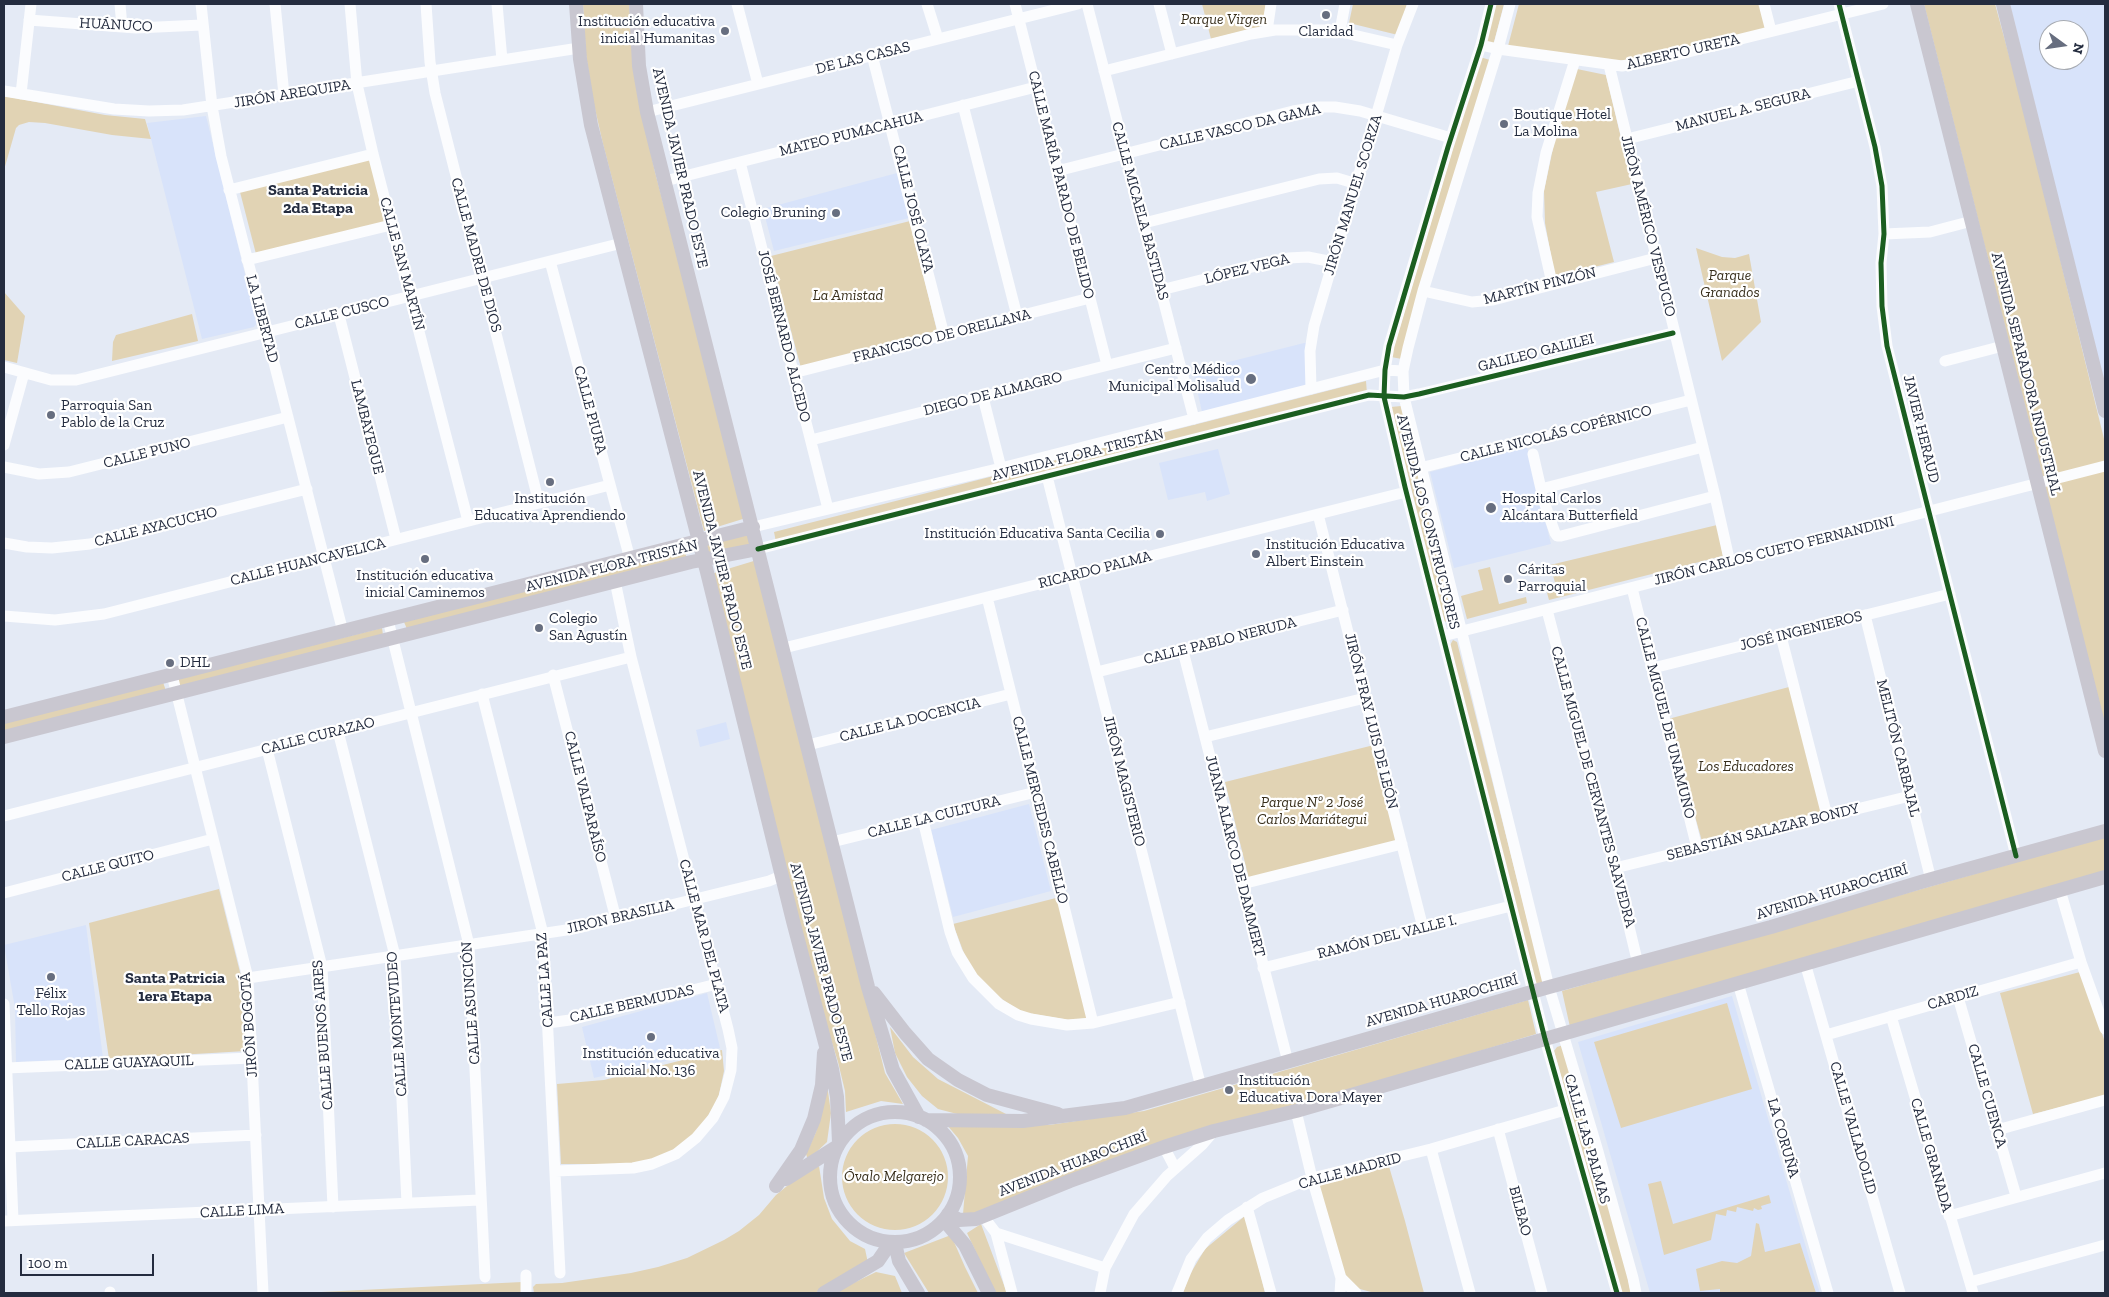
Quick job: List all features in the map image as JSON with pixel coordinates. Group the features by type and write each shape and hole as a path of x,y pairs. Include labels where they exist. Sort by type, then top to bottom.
{"main road":[{"name":"AVENIDA JAVIER PRADO ESTE","path":"576,4 579,48 591,125 835,1083 839,1145"},
{"name":"AVENIDA JAVIER PRADO ESTE","path":"636,4 638,52 647,112 784,648 868,987 893,1070 922,1118"},
{"name":"AVENIDA SEPARADORA INDUSTRIAL","path":"1917,4 2105,751"},
{"path":"2003,4 2105,406"},
{"name":"AVENIDA FLORA TRISTÁN","path":"4,717 753,527"},
{"name":"AVENIDA FLORA TRISTÁN","path":"4,737 615,581 758,548"},
{"name":"AVENIDA HUAROCHIRÍ","path":"922,1118 992,1122 1023,1121 1125,1108 1534,991 1771,928 2105,831"},
{"name":"AVENIDA HUAROCHIRÍ","path":"946,1217 967,1221 1164,1147 1214,1131 1296,1112 2105,877"},
{"path":"868,987 928,1059 958,1080 987,1095 1067,1116"},
{"path":"819,1023 824,1050 822,1085 814,1119 801,1150 776,1186 839,1145"},
{"path":"896,1112 922,1118 938,1129 948,1141 958,1162 959,1185 955,1200 946,1217 923,1236 893,1242 875,1239 860,1232 848,1222 838,1209 832,1194 830,1177 832,1161 839,1145 854,1127 873,1116 896,1112"},
{"path":"946,1217 965,1245 989,1293"},
{"path":"893,1242 911,1287 918,1293"},
{"path":"824,1293 878,1261 893,1242"}],"street":[{"path":"22,94 30,4"},
{"path":"120,4 122,27"},
{"name":"LA LIBERTAD","path":"201,4 212,106 229,190 343,632"},
{"path":"275,4 284,95"},
{"name":"CALLE SAN MARTÍN","path":"350,4 357,84 391,225 468,521"},
{"name":"CALLE MADRE DE DIOS","path":"426,4 432,72 444,134 539,503"},
{"path":"497,4 502,60"},
{"path":"737,4 758,84"},
{"path":"927,4 938,39"},
{"name":"CALLE MARÍA PARADO DE BELIDO","path":"1015,4 1107,366"},
{"name":"DE LAS CASAS","path":"647,112 1078,4"},
{"name":"CALLE MICAELA BASTIDAS","path":"1087,4 1194,419"},
{"path":"1159,4 1172,54"},
{"path":"1267,31 1271,4"},
{"path":"1340,31 1345,4"},
{"name":"JIRÓN MANUEL SCORZA","path":"1311,389 1310,351 1314,326 1397,45 1413,4"},
{"name":"AVENIDA LOS CONSTRUCTORES","path":"1491,4 1481,45 1451,138 1389,346 1385,370 1384,397 1510,906 1534,991"},
{"name":"AVENIDA LOS CONSTRUCTORES","path":"1510,4 1498,49 1423,291 1403,371 1404,396 1420,468 1549,987"},
{"path":"1764,4 1771,31"},
{"name":"ALBERTO URETA","path":"1481,45 1622,66 1660,59 1771,31 1841,9 1883,4"},
{"name":"JAVIER HERAUD","path":"1841,9 1875,147 1882,186 1884,234 1881,263 1882,297 1887,346 2016,856"},
{"name":"HUÁNUCO","path":"29,20 122,27 202,26"},
{"path":"1104,71 1267,31 1301,29 1340,31 1397,45"},
{"name":"JIRÓN AREQUIPA","path":"4,91 114,108 149,111 212,106 579,48"},
{"name":"CALLE JOSÉ OLAYA","path":"872,55 944,335"},
{"path":"1552,283 1537,217 1538,194 1546,153 1575,60"},
{"name":"JIRÓN AMÉRICO VESPUCIO","path":"1609,65 1730,563"},
{"name":"MANUEL A. SEGURA","path":"1627,139 1858,81"},
{"name":"MATEO PUMACAHUA","path":"665,181 1036,87"},
{"path":"963,105 1017,316"},
{"name":"CALLE VASCO DA GAMA","path":"1057,171 1306,109 1336,107 1377,115 1451,138"},
{"path":"229,190 373,154"},
{"name":"JOSÉ BERNARDO ALCEDO","path":"740,162 828,510"},
{"path":"1144,223 1319,179 1337,178 1356,184"},
{"path":"1884,234 1930,232 1972,221"},
{"path":"247,260 391,225"},
{"name":"CALLE CUSCO","path":"4,367 51,380 76,380 622,243"},
{"name":"LÓPEZ VEGA","path":"1161,290 1295,257 1308,257 1333,262"},
{"name":"MARTÍN PINZÓN","path":"1423,291 1472,302 1493,300 1552,283 1656,258"},
{"name":"CALLE PIURA","path":"550,261 630,559"},
{"name":"FRANCISCO DE ORELLANA","path":"793,373 1090,298"},
{"name":"LAMBAYEQUE","path":"339,315 396,539"},
{"name":"GALILEO GALILEI","path":"1404,396 1674,333"},
{"path":"1945,361 2003,346"},
{"name":"DIEGO DE ALMAGRO","path":"811,440 1176,348"},
{"name":"AVENIDA FLORA TRISTÁN","path":"753,527 1001,468 1385,370 1403,371"},
{"path":"4,445 24,373"},
{"name":"AVENIDA FLORA TRISTÁN","path":"758,548 1369,395 1384,397 1404,396"},
{"path":"984,397 1001,468"},
{"name":"CALLE NICOLÁS COPÉRNICO","path":"1420,468 1691,400"},
{"name":"CALLE PUNO","path":"4,467 39,474 69,472 288,417"},
{"path":"1541,489 1703,447"},
{"path":"1533,454 1541,489 1557,536 1715,496"},
{"name":"JIRÓN CARLOS CUETO FERNANDINI","path":"1443,636 2105,466"},
{"name":"JIRÓN MAGISTERIO","path":"1048,476 1201,1087"},
{"name":"CALLE HUANCAVELICA","path":"4,616 48,620 96,615 610,485"},
{"name":"CALLE AYACUCHO","path":"4,543 27,547 52,548 90,544 307,489"},
{"name":"RICARDO PALMA","path":"784,648 1406,492"},
{"name":"JIRÓN FRAY LUIS DE LEÓN","path":"1318,514 1423,928"},
{"name":"CALLE MAR DEL PLATA","path":"555,1170 646,1166 681,1150 705,1129 721,1104 731,1070 732,1048 717,984 632,656 615,581"},
{"name":"CALLE MIGUEL DE UNAMUNO","path":"1632,588 1697,848"},
{"name":"JOSÉ INGENIEROS","path":"1653,668 1950,594"},
{"name":"CALLE MERCEDES CABELLO","path":"987,597 1093,1023"},
{"name":"CALLE PABLO NERUDA","path":"1097,672 1343,610"},
{"name":"CALLE MIGUEL DE CERVANTES SAAVEDRA","path":"1547,610 1615,868 1638,964"},
{"name":"MELITÓN CARBAJAL","path":"1865,615 1931,880"},
{"name":"CALLE ASUNCIÓN","path":"388,620 469,945 484,1276"},
{"path":"1781,636 1827,816"},
{"name":"JUANA ALARCO DE DAMMERT","path":"1183,650 1288,1062"},
{"name":"CALLE CURAZAO","path":"4,816 632,656"},
{"name":"JIRÓN BOGOTÁ","path":"172,675 248,978 263,1289"},
{"name":"CALLE VALPARAÍSO","path":"554,675 616,919"},
{"name":"CALLE LA PAZ","path":"482,694 543,934 560,1273"},
{"name":"CALLE LA DOCENCIA","path":"808,745 1011,694"},
{"path":"1205,737 1365,698"},
{"name":"CALLE MONTEVIDEO","path":"338,731 395,956 407,1203"},
{"name":"CALLE BUENOS AIRES","path":"266,749 322,967 333,1207"},
{"name":"CALLE LA CULTURA","path":"832,842 1036,792"},
{"name":"SEBASTIÁN SALAZAR BONDY","path":"1615,868 1910,796"},
{"path":"923,820 953,942 962,962 978,985 999,1004 1024,1017 1058,1024 1093,1023 1180,1002"},
{"name":"CALLE QUITO","path":"4,893 213,839"},
{"path":"1242,884 1402,844"},
{"name":"JIRON BRASILIA","path":"248,978 543,934 694,900 769,881 781,876"},
{"path":"2060,890 2081,962 2105,1029"},
{"name":"RAMÓN DEL VALLE I.","path":"1263,968 1510,906"},
{"name":"CARDIZ","path":"1826,1035 2081,962"},
{"name":"CALLE VALLADOLID","path":"1805,963 1900,1293"},
{"name":"LA CORUÑA","path":"1738,983 1828,1293"},
{"name":"CALLE BERMUDAS","path":"548,1023 570,1020 717,984"},
{"name":"CALLE LAS PALMAS","path":"1549,987 1597,1148 1636,1293"},
{"name":"CALLE LAS PALMAS","path":"1534,991 1545,1039 1617,1293"},
{"name":"CALLE CUENCA","path":"1958,997 2016,1196"},
{"path":"4,1004 10,1147 8,1220"},
{"name":"CALLE GRANADA","path":"1891,1016 1972,1288"},
{"name":"CALLE GUAYAQUIL","path":"6,1068 252,1058"},
{"path":"1997,1130 2105,1100"},
{"name":"CALLE MADRID","path":"1177,1293 1192,1259 1207,1238 1247,1207 1312,1178 1430,1149 1565,1110"},
{"path":"1296,1112 1312,1178 1341,1278 1340,1293"},
{"name":"BILBAO","path":"1498,1129 1542,1293"},
{"path":"1100,1293 1105,1268 1134,1214 1175,1168 1202,1145 1214,1131"},
{"name":"CALLE CARACAS","path":"10,1147 256,1135"},
{"path":"1164,1147 1175,1168"},
{"path":"1430,1149 1470,1293"},
{"path":"1949,1216 2105,1173"},
{"name":"CALLE LIMA","path":"8,1220 480,1200"},
{"path":"1247,1207 1271,1293"},
{"path":"996,1233 1003,1208"},
{"path":"983,1216 996,1233 1012,1293"},
{"path":"996,1233 1105,1268"},
{"path":"1972,1288 2105,1245"},
{"path":"526,1275 526,1293"},
{"path":"1341,1278 1356,1293"}],"shaded area":[{"path":"2010,4 2105,4 2105,390"},
{"path":"206,116 257,323 254,327 202,339 147,123"},
{"name":"Colegio Bruning","path":"897,173 909,218 774,251 763,209"},
{"name":"Centro Médico Municipal Molisalud","path":"1308,342 1308,387 1202,412 1193,371"},
{"name":"Hospital Carlos Alcántara Butterfield","path":"1527,447 1551,544 1454,568 1430,472"},
{"path":"1218,449 1230,494 1207,501 1205,492 1168,500 1159,463"},
{"path":"726,722 730,739 700,747 696,730"},
{"path":"1029,804 1051,891 953,917 931,830"},
{"name":"Félix Tello Rojas","path":"86,925 103,1058 16,1062 15,1008 4,945"},
{"name":"Institución educativa inicial No. 136","path":"707,993 720,1048 594,1078 582,1027"},
{"path":"1732,996 1820,1293 1650,1293 1578,1042"}],"green space":[{"path":"583,4 629,4 638,94 655,172 746,518 704,531 603,144 593,100 586,55"},
{"name":"Parque Virgen","path":"1202,4 1266,4 1263,23 1259,27 1211,39"},
{"path":"1353,4 1407,4 1398,35 1349,23"},
{"path":"1495,4 1504,4 1492,44 1487,41"},
{"path":"1519,4 1760,4 1766,28 1661,55 1618,61 1508,46"},
{"path":"1924,4 1995,4 2021,99 2105,443 2105,726"},
{"path":"1480,57 1490,60 1402,359 1391,357"},
{"path":"1577,69 1606,75 1632,184 1596,192 1614,262 1555,277 1545,223 1544,191 1555,139"},
{"path":"4,96 105,115 145,119 151,139 29,122 16,128 4,170"},
{"path":"371,158 388,222 256,254 240,192"},
{"name":"La Amistad","path":"910,221 937,331 801,368 771,256"},
{"name":"Parque Granados","path":"1696,248 1722,257 1735,258 1749,254 1761,322 1722,361"},
{"path":"4,292 25,316 17,363 4,360"},
{"path":"192,314 198,341 112,361 113,342 116,335"},
{"path":"1366,381 1367,394 776,542 774,532"},
{"path":"1401,406 1453,620 1449,623 1444,621 1391,407"},
{"path":"1717,525 1723,556 1549,600 1546,589 1556,586 1550,565"},
{"path":"748,532 757,545 708,558 706,543"},
{"path":"684,550 687,558 407,629 404,622"},
{"path":"757,560 885,1073 903,1104 881,1101 846,1112 845,1091 838,1062 822,1011 711,574"},
{"path":"1490,567 1499,604 1526,597 1527,603 1467,619 1461,596 1483,590 1478,570"},
{"path":"382,628 383,635 183,687 177,684 176,681 180,678"},
{"path":"1453,640 1457,642 1543,982 1536,985 1450,645"},
{"path":"163,682 166,691 4,734 4,722"},
{"name":"Los Educadores","path":"1789,687 1822,813 1703,845 1668,719"},
{"name":"Parque Nº 2 José Carlos Mariátegui","path":"1374,745 1398,842 1249,879 1225,782"},
{"path":"2105,837 2105,874 1570,1027 1562,991"},
{"path":"219,889 242,980 246,1051 109,1059 89,923"},
{"path":"1060,897 1090,1018 1069,1020 1021,1012 996,995 977,976 965,956 953,924"},
{"path":"2080,972 2105,1042 2105,1096 2033,1114 2000,993"},
{"path":"1528,1000 1536,1034 1107,1164 976,1213 963,1214 968,1156 958,1138 947,1125 1049,1125 1144,1111"},
{"path":"1727,1003 1752,1089 1621,1128 1594,1042"},
{"path":"890,1027 913,1057 938,1079 1008,1115 961,1115 938,1109 922,1096 907,1077 895,1053"},
{"path":"1563,1045 1623,1256 1631,1293 1622,1293 1554,1051 1557,1047"},
{"path":"722,1050 724,1071 718,1099 703,1124 690,1139 667,1154 638,1164 561,1164 557,1084 604,1080"},
{"path":"827,1084 831,1113 827,1142 808,1160 806,1154 816,1132"},
{"name":"Óvalo Melgarejo","path":"895,1124 915,1128 932,1140 944,1157 948,1177 944,1197 932,1214 915,1226 895,1230 875,1226 858,1214 846,1197 842,1177 846,1157 858,1140 875,1128"},
{"path":"1388,1163 1424,1293 1375,1293 1356,1288 1344,1274 1319,1188 1324,1181"},
{"path":"819,1166 824,1198 832,1219 850,1241 865,1249 868,1263 815,1293 534,1293 533,1287 536,1284 562,1283 631,1273 687,1258 739,1231 759,1215 776,1195 798,1177"},
{"path":"1661,1181 1673,1224 1769,1195 1771,1203 1761,1206 1762,1209 1754,1208 1753,1211 1737,1207 1736,1212 1727,1210 1726,1216 1716,1214 1711,1240 1664,1255 1648,1184"},
{"path":"1246,1215 1265,1293 1183,1293 1189,1276 1205,1249"},
{"path":"1756,1223 1759,1224 1765,1252 1800,1243 1816,1293 1720,1293 1720,1289 1700,1291 1696,1269 1722,1261 1737,1263 1751,1256"},
{"path":"981,1224 1007,1293 995,1293 967,1233"},
{"path":"951,1235 978,1293 929,1293 904,1253"},
{"path":"876,1272 895,1276 902,1293 833,1293"},
{"path":"522,1282 522,1293 301,1293"}],"cycle path":[{"path":"1491,4 1481,45 1448,147 1389,346 1385,370 1384,397 1405,487 1545,1039 1617,1293"},
{"path":"1839,4 1875,147 1882,186 1884,234 1881,263 1882,306 1887,346 2016,856"},
{"path":"758,549 1369,395 1404,397 1419,394 1673,333"}],"place":[{"name":"Claridad","path":"1326,15"},
{"name":"Institución educativa inicial Humanitas","path":"725,31"},
{"name":"Boutique Hotel La Molina","path":"1504,124"},
{"name":"Colegio Bruning","path":"836,213"},
{"name":"Centro Médico Municipal Molisalud","path":"1251,379"},
{"name":"Parroquia San Pablo de la Cruz","path":"51,415"},
{"name":"Institución Educativa Aprendiendo","path":"550,482"},
{"name":"Hospital Carlos Alcántara Butterfield","path":"1491,508"},
{"name":"Institución Educativa Santa Cecilia","path":"1160,534"},
{"name":"Institución Educativa Albert Einstein","path":"1256,554"},
{"name":"Institución educativa inicial Caminemos","path":"425,559"},
{"name":"Cáritas Parroquial","path":"1508,579"},
{"name":"Colegio San Agustín","path":"539,628"},
{"name":"DHL","path":"170,663"},
{"name":"Félix Tello Rojas","path":"51,977"},
{"name":"Institución educativa inicial No. 136","path":"651,1037"},
{"name":"Institución Educativa Dora Mayer","path":"1229,1090"}],"district":[{"name":"Santa Patricia 2da Etapa","path":"318,199"},
{"name":"Santa Patricia 1era Etapa","path":"175,987"}]}
